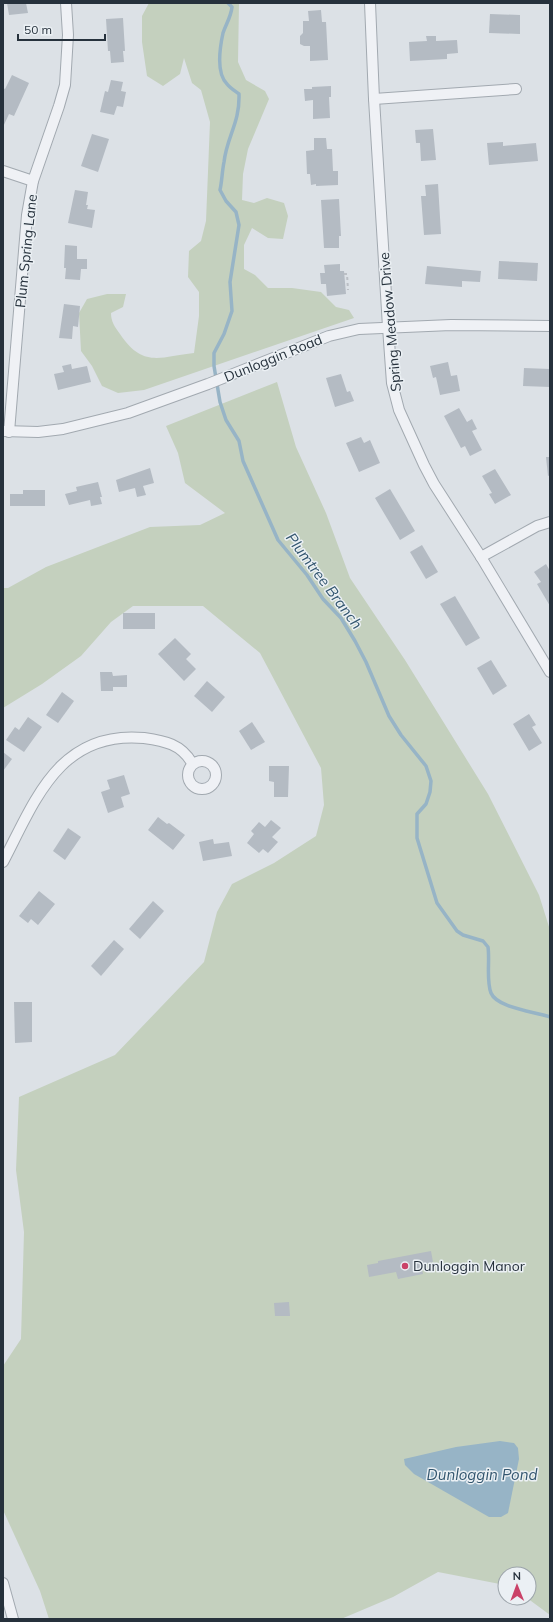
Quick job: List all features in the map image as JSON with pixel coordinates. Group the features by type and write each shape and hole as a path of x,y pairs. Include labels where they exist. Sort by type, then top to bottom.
{"street":[{"name":"Plum Spring Lane","path":"6,432 27,215 34,181 65,85 68,35 66,3"},
{"name":"Spring Meadow Drive","path":"370,3 374,99 388,327 392,383 399,410 430,477 481,557 550,672"},
{"path":"374,99 516,89"},
{"path":"3,171 34,181"},
{"name":"Dunloggin Road","path":"6,432 38,432 87,424 128,413 208,384 330,336 359,329 451,325 550,326"},
{"path":"481,557 537,526 550,522"},
{"path":"3,862 48,779 64,762 83,750 103,742 123,738 157,740 178,747 187,753 192,763"},
{"path":"3,1583 13,1619"}],"path":[{"path":"344,274 346,274 348,290"}],"green space":[{"path":"149,3 239,3 238,62 246,80 265,91 269,99 248,149 243,174 242,200 254,203 267,198 284,203 288,216 283,239 268,238 252,228 244,245 244,269 255,275 268,288 292,288 321,292 336,307 349,310 354,318 144,390 118,393 102,386 92,366 81,351 79,313 87,299 107,294 126,294 123,307 111,313 113,322 116,329 128,345 136,352 152,358 194,353 199,316 199,292 188,277 189,251 201,241 206,221 210,122 201,90 192,83 184,58 180,74 163,86 147,76 142,42 142,16"},
{"path":"277,382 296,447 326,513 350,578 405,660 488,794 539,895 550,930 550,1615 537,1605 537,1566 497,1566 497,1583 438,1572 393,1597 341,1619 49,1619 40,1591 3,1510 3,1366 21,1339 24,1232 16,1170 19,1097 115,1055 204,962 217,912 232,884 274,863 316,836 324,805 321,768 260,653 203,606 133,606 111,622 81,656 42,684 3,708 3,588 8,588 46,567 150,527 200,525 225,513 185,483 178,453 166,426"}],"water":[{"name":"Dunloggin Pond","path":"500,1441 514,1443 518,1448 519,1459 508,1513 501,1517 489,1517 414,1474 405,1465 404,1459 456,1447"}],"building":[{"path":"7,3 26,3 28,13 9,15"},
{"path":"321,10 322,22 326,22 328,60 310,61 310,46 300,44 300,36 303,33 303,21 309,21 308,11"},
{"path":"490,14 520,15 520,34 489,33"},
{"path":"123,18 125,51 123,51 124,62 111,63 110,51 108,51 106,19"},
{"path":"426,36 436,36 436,41 457,40 458,53 447,54 447,59 410,61 409,42 427,41"},
{"path":"12,75 29,83 14,116 9,114 3,127 3,88 5,89"},
{"path":"111,80 123,82 121,91 126,92 123,107 117,106 114,115 100,112 105,91 108,92"},
{"path":"331,86 331,97 329,97 330,118 313,119 313,100 305,101 304,89"},
{"path":"433,129 436,160 421,161 420,143 416,143 415,130"},
{"path":"92,134 109,139 98,172 81,166"},
{"path":"314,138 326,138 327,149 332,149 333,171 338,171 338,185 311,185 310,174 307,174 306,151 314,150"},
{"path":"503,142 503,146 536,143 538,161 489,165 487,143"},
{"path":"438,184 441,234 424,235 421,196 426,196 425,185"},
{"path":"75,190 88,192 86,205 88,205 87,209 95,210 92,228 68,223"},
{"path":"339,199 341,236 339,236 339,248 324,248 321,200"},
{"path":"65,245 77,246 77,259 87,259 87,269 81,269 80,280 65,279"},
{"path":"499,261 538,263 537,281 498,279"},
{"path":"340,264 340,271 344,271 346,294 327,296 326,284 321,284 320,273 325,273 324,265"},
{"path":"427,266 481,271 480,282 462,281 462,287 425,284"},
{"path":"64,304 80,306 78,327 73,326 72,339 59,338"},
{"path":"448,362 451,376 457,375 460,391 440,395 436,377 433,378 430,366"},
{"path":"71,364 72,369 87,366 91,382 58,390 54,374 64,372 62,366"},
{"path":"524,368 550,369 550,387 523,386"},
{"path":"341,374 347,392 350,391 354,401 335,407 326,378"},
{"path":"459,408 467,422 472,419 477,429 472,431 482,450 470,456 465,446 461,448 444,416"},
{"path":"361,437 364,443 370,440 380,463 359,472 346,443"},
{"path":"546,457 550,457 550,475 548,476"},
{"path":"150,468 154,483 143,486 146,495 137,497 135,488 119,492 116,480"},
{"path":"495,469 511,495 495,504 489,494 492,493 482,476"},
{"path":"98,482 102,497 100,497 102,504 91,506 90,500 69,505 65,494 77,491 76,487"},
{"path":"390,489 415,531 400,540 375,498"},
{"path":"23,490 45,490 45,506 10,506 10,494 23,494"},
{"path":"422,545 438,572 426,579 410,552"},
{"path":"546,564 550,571 550,606 537,584 541,582 534,572"},
{"path":"455,596 480,638 466,646 440,604"},
{"path":"123,613 155,613 155,629 123,629"},
{"path":"175,638 191,654 186,659 196,669 184,681 158,654"},
{"path":"491,660 507,686 493,695 477,668"},
{"path":"100,672 112,672 113,676 127,675 127,687 113,687 113,691 101,691"},
{"path":"207,681 225,697 212,712 194,696"},
{"path":"62,692 74,701 58,723 46,715"},
{"path":"529,714 536,725 532,727 542,743 529,751 513,724"},
{"path":"28,717 42,727 24,752 6,740 15,727 19,730"},
{"path":"252,722 265,742 251,750 239,731"},
{"path":"3,752 12,759 3,771"},
{"path":"269,766 289,766 288,797 274,797 274,782 269,781"},
{"path":"124,775 130,794 121,797 124,807 108,813 101,792 110,789 107,780"},
{"path":"158,817 185,835 173,850 148,830"},
{"path":"271,820 281,828 272,837 278,842 268,853 263,849 259,853 247,843 254,834 251,831 259,822 265,827"},
{"path":"68,828 81,837 65,860 53,851"},
{"path":"213,839 214,844 229,842 232,856 203,861 199,842"},
{"path":"39,891 55,904 38,925 31,919 28,923 19,916"},
{"path":"153,901 164,911 140,939 129,929"},
{"path":"114,940 124,949 101,976 91,966"},
{"path":"14,1002 32,1002 32,1042 15,1043"},
{"path":"431,1251 433,1262 421,1265 423,1274 398,1279 396,1272 369,1277 367,1265 378,1263 378,1261"},
{"path":"289,1302 290,1316 275,1316 274,1303"}],"waterway":[{"name":"Plumtree Branch","path":"228,3 232,7 230,17 223,33 220,52 220,67 224,79 230,87 239,94 239,104 238,113 226,153 220,190 226,201 236,212 239,225 230,282 232,311 224,334 214,353 214,366 220,402 226,420 239,441 243,461 278,540 307,575 323,599 341,618 366,662 389,716 401,735 426,766 431,781 430,792 426,804 417,814 417,838 437,903 457,931 463,935 483,941 488,947 489,982 491,993 495,998 509,1006 550,1017"}],"place":[{"name":"Dunloggin Manor","path":"405,1266"}]}
